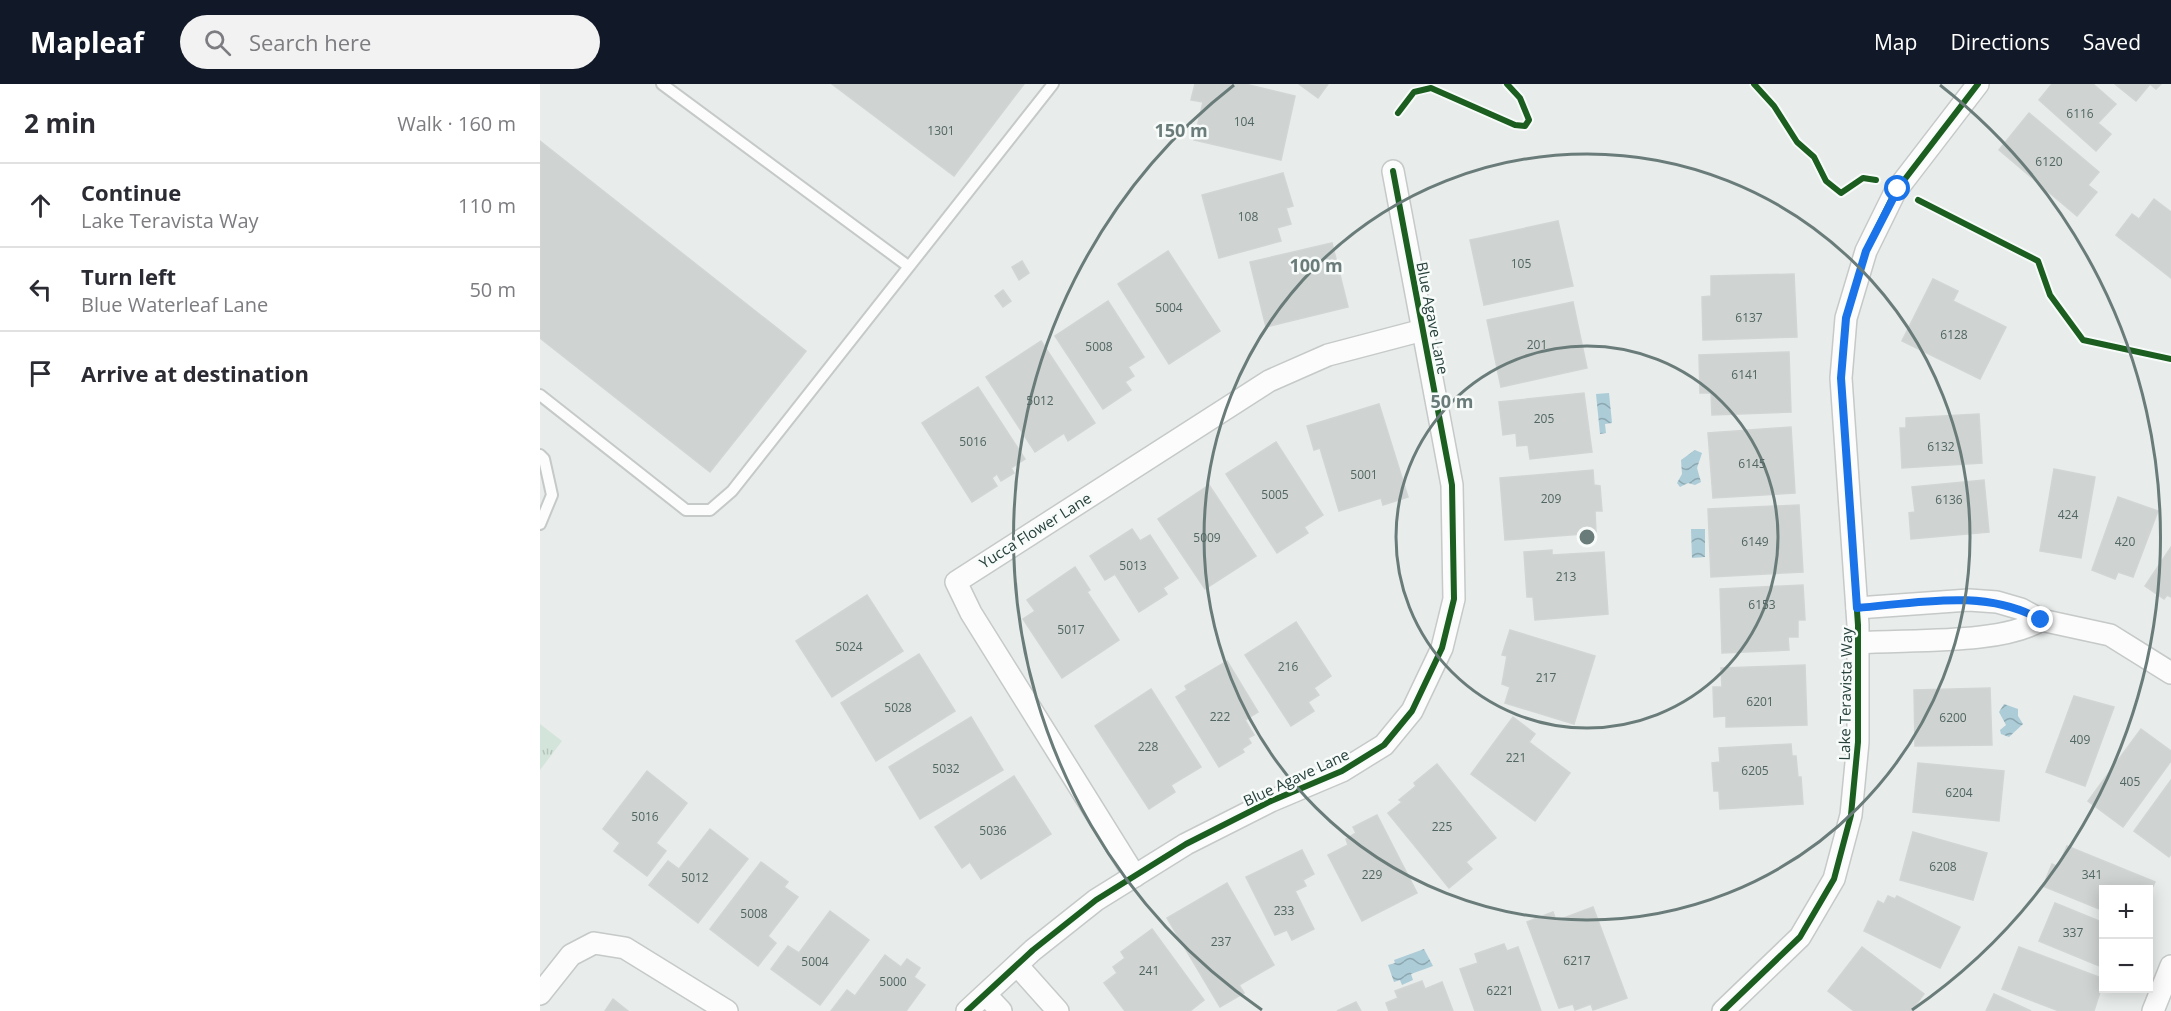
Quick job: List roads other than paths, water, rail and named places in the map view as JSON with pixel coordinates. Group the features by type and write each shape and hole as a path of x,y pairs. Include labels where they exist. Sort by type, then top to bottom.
{"street":[{"name":"Lake Teravista Way","path":"1723,1011 1800,937 1834,879 1851,815 1858,742 1857,608 1841,378 1846,318 1866,251 1895,192 1978,84"},
{"name":"Blue Agave Lane","path":"967,1011 1017,965 1096,900 1218,828 1271,801 1342,771 1384,745 1412,711 1442,648 1454,598 1452,485 1393,171"},
{"name":"Yucca Flower Lane","path":"1135,876 971,613 956,582 1269,381 1328,355 1423,330"},
{"path":"1857,608 1978,600 1997,602 2021,609 2041,620 2110,635 2171,673"},
{"path":"1858,643 1992,637 2028,628 2041,620"},
{"path":"540,994 571,955 594,943 626,948 727,1011"},
{"path":"1017,965 1058,1011"},
{"path":"2153,1011 2171,966"},
{"path":"986,995 1001,1011"}],"lane":[{"path":"662,84 908,266"},
{"path":"540,395 686,510 710,510 732,491 1053,84"},
{"path":"540,455 544,459 552,495 540,524"}],"water":[{"path":"1609,393 1612,423 1605,424 1606,433 1600,434 1596,394"},
{"path":"1695,450 1702,453 1697,468 1701,482 1695,485 1688,483 1680,487 1677,483 1682,474 1681,460"},
{"path":"1691,529 1705,529 1705,557 1692,558"},
{"path":"2004,704 2018,709 2018,716 2023,724 2009,737 2001,734 2000,730 2006,725 1999,712"},
{"path":"1424,949 1433,966 1411,974 1413,980 1402,985 1400,980 1394,982 1388,965 1395,963 1394,960"}]}
